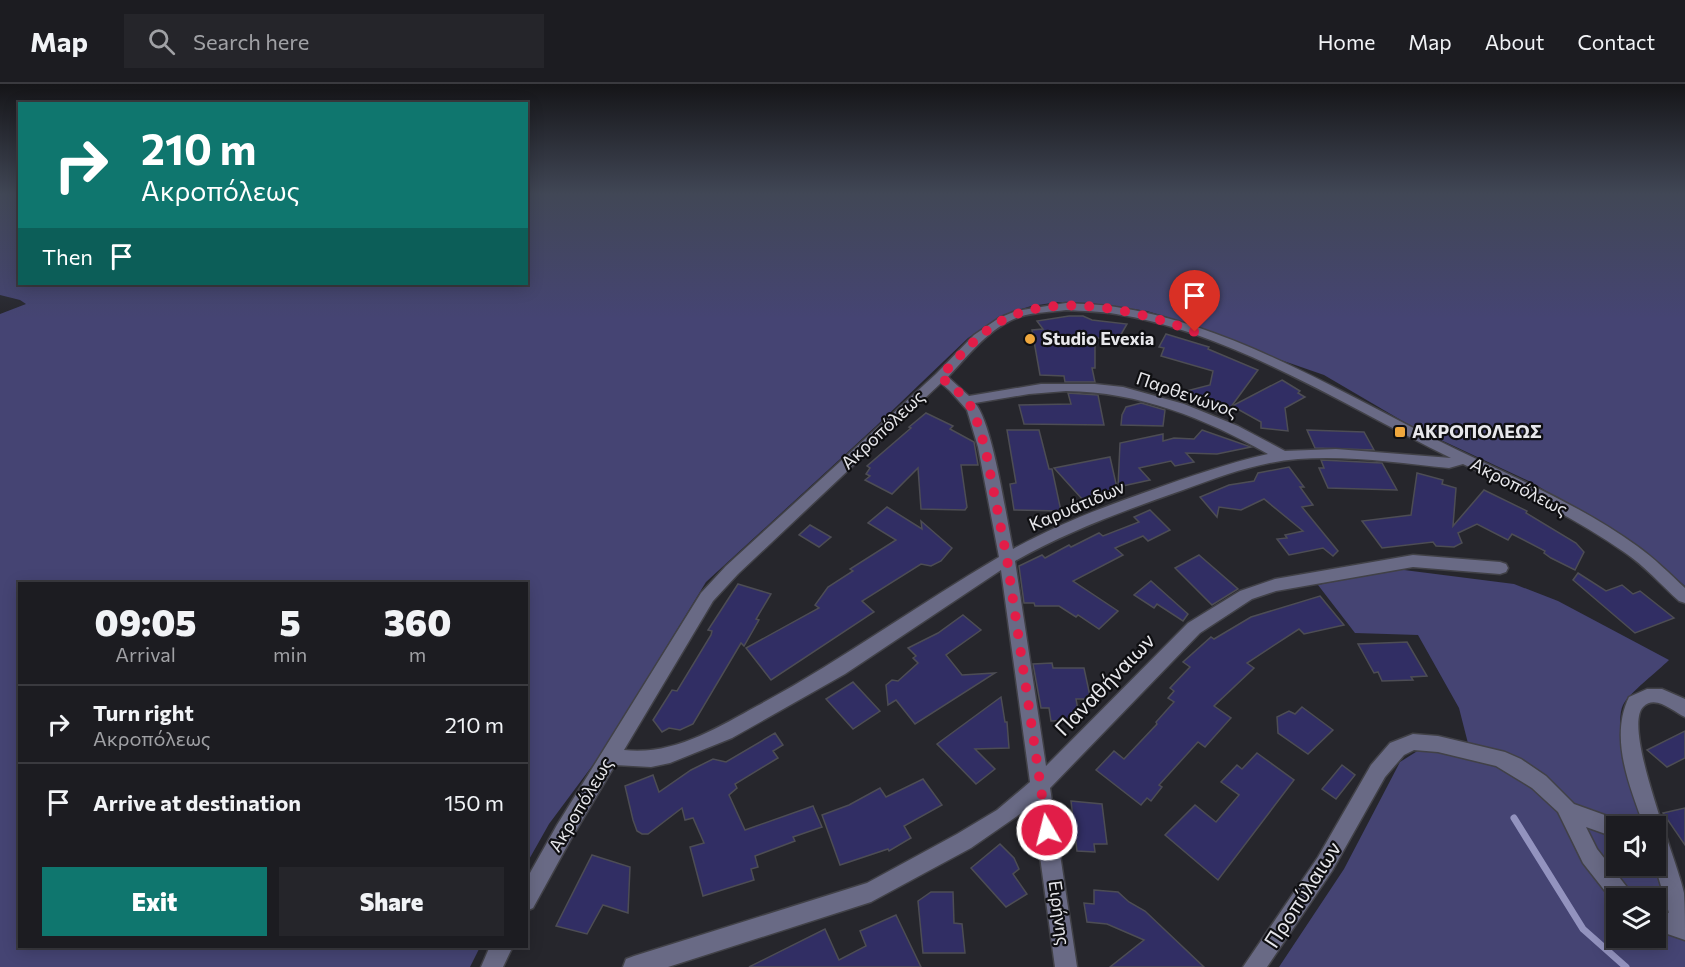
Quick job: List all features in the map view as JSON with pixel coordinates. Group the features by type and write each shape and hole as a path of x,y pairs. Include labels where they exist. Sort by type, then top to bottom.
{"street":[{"name":"Ακροπόλεως","path":"528,897 564,832 713,591 732,570 940,377 978,338 998,323 1014,315 1052,307 1081,307 1116,311 1173,324 1286,369 1550,502 1616,540 1645,560 1685,597"},
{"name":"Ειρήνης","path":"940,377 955,388 973,409 982,434 1007,559 1066,967"},
{"name":"Παρθενώνος","path":"966,400 1065,387 1121,392 1157,400 1196,414 1245,435 1284,456"},
{"name":"Καρυάτιδων","path":"611,756 633,760 666,756 693,747 732,729 807,689 1007,559 1109,512 1211,475 1284,456 1360,453 1449,463 1463,459"},
{"name":"Παναθήναιων","path":"634,967 807,915 886,886 1004,816 1041,784 1194,628 1246,595 1275,585 1413,561 1500,568"},
{"path":"1650,816 1631,746 1628,721 1631,708 1639,698 1654,695 1667,698 1685,709"},
{"name":"Προπύλαιων","path":"1254,967 1301,902 1384,764 1401,746 1417,742 1448,746 1508,762 1551,792 1568,811"},
{"path":"1568,811 1606,825"},
{"path":"1568,811 1590,856 1615,888"},
{"path":"1666,868 1680,912 1672,924"},
{"path":"492,967 501,948"}],"shaded area":[{"path":"0,236 18,236 18,285 528,285 528,236 1685,236 1685,586 1649,555 1623,537 1531,482 1411,426 1324,375 1241,346 1180,321 1147,311 1090,303 1058,302 1031,306 1003,315 968,338 706,582 601,754 549,824 528,861 528,582 18,582 18,948 480,948 470,967 0,967 0,314 26,304 20,300 0,295"},
{"path":"1399,567 1404,570 1514,584 1558,601 1669,660 1626,700 1620,716 1623,747 1641,816 1606,816 1606,876 1659,876 1662,888 1606,888 1606,948 1666,948 1666,905 1673,921 1685,937 1685,967 1279,967 1344,869 1400,762 1419,750 1442,752 1472,759 1459,708 1418,635 1355,633 1318,585"}],"building":[{"path":"1083,316 1092,320 1127,324 1116,343 1095,337 1095,368 1092,368 1095,382 1065,382 1064,376 1040,375 1032,330 1043,329 1037,321"},
{"path":"1166,334 1209,347 1208,349 1258,370 1225,415 1175,394 1210,385 1213,371 1161,356 1164,348 1159,347"},
{"path":"1282,380 1300,391 1298,393 1305,397 1285,408 1288,431 1261,428 1261,422 1232,406"},
{"path":"1068,393 1098,395 1104,425 1024,424 1019,405 1071,404"},
{"path":"1141,403 1165,410 1163,426 1121,425 1126,407"},
{"path":"926,413 953,426 950,429 974,442 978,465 961,465 967,507 965,510 921,509 918,468 892,494 865,480 870,476 866,474 870,468 867,466"},
{"path":"1007,430 1039,430 1049,469 1052,469 1061,511 1014,510 1010,484 1016,483"},
{"path":"1202,430 1251,447 1217,454 1186,453 1194,462 1175,466 1171,461 1139,468 1150,480 1118,487 1120,443 1163,434 1163,441 1174,438 1194,439"},
{"path":"1307,430 1364,432 1374,450 1315,448"},
{"path":"1110,457 1117,488 1082,499 1054,468"},
{"path":"1321,460 1382,463 1397,490 1328,488 1319,468 1324,468"},
{"path":"1289,467 1304,487 1300,487 1313,505 1302,507 1338,551 1333,556 1323,548 1289,555 1277,539 1287,538 1285,535 1303,531 1264,499 1241,510 1219,507 1217,517 1200,497 1229,485 1254,481 1258,473"},
{"path":"1417,473 1443,480 1442,484 1456,488 1453,526 1484,490 1527,511 1526,513 1576,543 1584,552 1575,570 1512,534 1508,540 1477,524 1458,533 1462,543 1454,547 1436,546 1433,542 1382,548 1362,521 1411,515"},
{"path":"887,507 922,529 921,521 952,548 941,561 931,566 921,564 862,601 874,612 771,680 746,648 819,608 815,605 828,587 853,571 850,569 896,540 868,523"},
{"path":"1150,510 1170,530 1148,541 1143,536 1115,548 1123,555 1073,581 1118,611 1099,629 1059,606 1035,606 1034,603 1024,603 1019,566 1042,555 1045,558 1099,533 1103,536 1139,522 1134,517"},
{"path":"810,525 831,537 819,547 799,535"},
{"path":"1199,555 1238,589 1212,605 1175,568"},
{"path":"1578,573 1606,591 1622,585 1633,594 1640,591 1674,618 1635,633 1573,580"},
{"path":"1151,581 1188,614 1183,621 1157,604 1154,608 1134,595"},
{"path":"738,584 771,594 756,619 759,620 744,646 741,643 693,724 680,730 669,728 662,732 653,720 672,690 677,691 711,635 712,631 708,630"},
{"path":"1320,596 1344,625 1304,634 1299,629 1247,663 1254,668 1214,706 1231,718 1205,747 1198,742 1159,785 1162,787 1151,801 1147,798 1141,805 1096,770 1114,751 1124,759 1157,724 1156,722 1174,702 1168,698 1174,691 1170,688 1190,667 1183,662 1211,637 1214,639 1251,617"},
{"path":"963,615 981,630 946,655 962,675 995,673 915,724 896,700 888,705 886,685 892,680 898,681 918,663 913,658 916,656 908,648 938,633"},
{"path":"1407,642 1427,676 1411,677 1413,680 1382,681 1378,672 1374,673 1358,644"},
{"path":"1052,663 1053,668 1084,668 1090,696 1087,696 1088,699 1076,699 1079,715 1074,715 1075,720 1051,721 1049,708 1041,708 1033,664"},
{"path":"853,682 880,711 853,729 826,699"},
{"path":"1001,697 1005,722 1007,722 1009,748 975,749 995,769 976,784 937,744"},
{"path":"1302,707 1333,730 1308,754 1278,733 1277,717 1289,711 1295,714"},
{"path":"1685,731 1685,758 1667,767 1647,750"},
{"path":"775,733 783,745 773,751 778,758 735,784 737,788 729,795 745,830 813,806 822,827 793,837 795,841 755,856 758,867 751,869 754,880 703,896 690,847 704,843 693,818 685,820 682,808 648,834 642,834 637,831 633,820 625,786 653,775 659,792 691,770 713,759 726,762"},
{"path":"1257,753 1294,780 1218,880 1165,835 1195,805 1216,822 1239,795 1221,782 1237,765 1242,769"},
{"path":"1342,765 1355,775 1336,799 1322,789"},
{"path":"923,779 942,805 904,826 911,838 889,851 888,849 840,865 822,815 849,805 880,788 886,797"},
{"path":"1071,801 1102,804 1107,844 1094,844 1095,852 1077,851"},
{"path":"1685,808 1685,845 1666,816 1663,813"},
{"path":"1000,844 1014,858 1019,869 1013,874 1027,894 1006,907 971,868"},
{"path":"592,855 630,867 628,913 603,905 587,934 556,926"},
{"path":"1094,890 1118,892 1129,902 1145,911 1204,967 1110,967 1144,940 1107,924 1087,922 1084,903 1094,904"},
{"path":"931,892 953,892 954,923 962,924 965,953 923,953 918,901"},
{"path":"896,915 921,967 749,967 825,929 839,960 866,946 860,931"}],"waterway":[{"path":"1514,818 1583,929 1626,967"}],"place":[{"name":"Studio Evexia","path":"1030,339"},
{"name":"ΑΚΡΟΠΟΛΕΩΣ","path":"1400,432"}],"route":[{"path":"1047,830 1007,559 985,447 973,409 960,392 940,377 986,331 1014,315 1034,309 1061,306 1116,311 1167,322 1195,332"}]}
